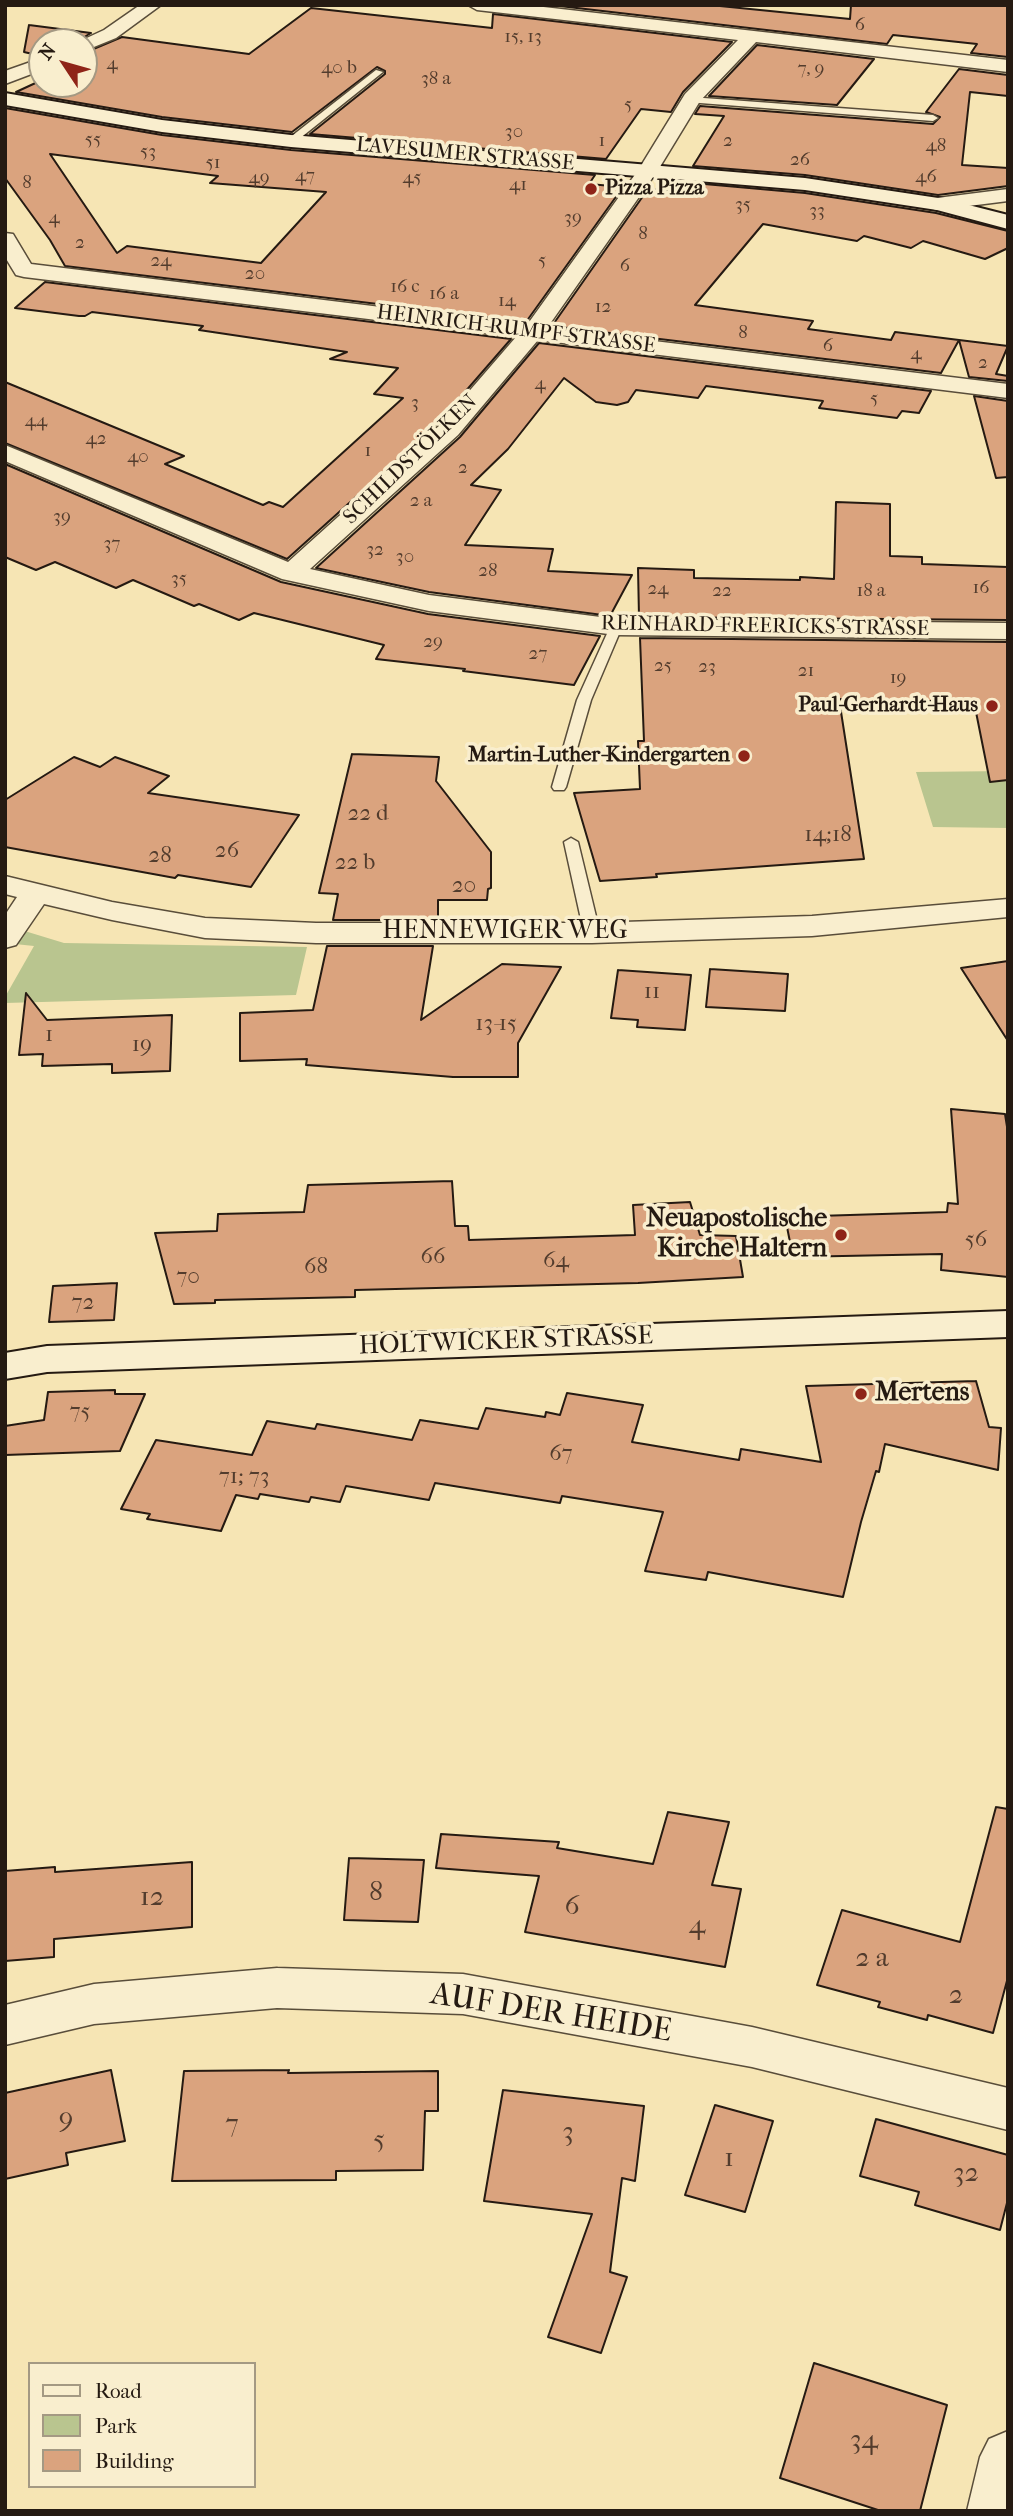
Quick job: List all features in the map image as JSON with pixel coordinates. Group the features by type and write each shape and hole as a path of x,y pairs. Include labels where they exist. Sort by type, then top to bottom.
{"street":[{"path":"98,40 152,5"},
{"path":"477,5 1006,63"},
{"path":"651,26 666,12"},
{"name":"SCHILDSTÖLKEN","path":"291,573 449,430 533,332 648,170 690,100 751,37"},
{"path":"5,78 28,69"},
{"name":"LAVESUMER STRASSE","path":"5,99 162,126 291,141 806,184 937,204 1008,222"},
{"path":"937,204 1008,195"},
{"path":"5,239 15,276"},
{"name":"HEINRICH-RUMPF-STRASSE","path":"15,276 533,332 1008,391"},
{"name":"REINHARD-FREERICKS-STRASSE","path":"5,452 291,573 429,603 616,627 1008,631"},
{"name":"HENNEWIGER WEG","path":"5,885 112,911 205,928 316,933 592,933 813,926 1008,908"},
{"path":"5,938 36,893"},
{"name":"HOLTWICKER STRASSE","path":"5,1366 47,1359 1008,1324"},
{"name":"AUF DER HEIDE","path":"5,2025 94,2004 277,1988 463,1994 752,2047 1008,2109"},
{"path":"995,2511 1008,2457"}],"lane":[{"path":"291,141 379,72"},
{"path":"690,100 933,118"},
{"path":"559,787 584,700 616,627"},
{"path":"571,842 592,933"}],"green space":[{"path":"1008,771 1008,828 933,827 916,772"},
{"path":"5,925 64,943 307,947 296,995 5,1003 5,997 34,946 5,943"}],"building":[{"path":"551,5 710,5 850,19 851,5 1008,5 1008,57 971,53 977,44 893,35 887,44"},
{"path":"311,8 492,28 493,14 732,42 683,92 671,112 641,109 606,159 310,134 385,74 385,71 377,67 292,132 162,117 51,98 98,98 98,47 122,37 249,54"},
{"path":"29,25 52,28 28,28"},
{"path":"28,30 28,53 24,52"},
{"path":"757,45 874,59 837,105 709,96"},
{"path":"959,69 1008,75 1008,96 970,92 962,165 1008,168 1008,186 938,195 805,175 693,166 724,116 695,114 700,106 933,124 940,117 926,112"},
{"path":"28,86 28,94 16,92"},
{"path":"5,108 162,135 291,150 595,175 589,184 623,187 526,322 65,266 50,240 5,178","holes":["50,154 218,176 210,183 326,192 261,263 127,246 117,253"]},
{"path":"682,182 805,193 936,213 1008,231 1008,248 985,259 923,241 911,248 864,236 857,241 763,224 695,305 813,321 808,329 891,340 895,332 959,340 941,373 552,326 648,189 676,192"},
{"path":"45,282 511,339 438,423 287,559 5,443 5,382 184,456 165,464 263,505 269,502 283,507 403,398 374,394 398,368 330,359 347,352 199,330 203,326 92,312 79,316 15,308"},
{"path":"959,340 1008,346 996,374 1008,376 1008,381 969,377"},
{"path":"539,343 931,391 919,413 902,411 897,418 819,408 823,401 706,386 698,398 636,390 628,402 617,405 596,402 564,378 508,449 471,485 501,490 465,545 553,549 548,571 632,575 610,616 429,592 316,568 460,437"},
{"path":"974,396 1008,401 1008,477 996,478"},
{"path":"5,464 281,582 428,614 600,636 574,685 376,659 384,645 254,613 239,620 199,604 194,606 133,580 116,588 55,562 36,570 5,557"},
{"path":"836,502 890,504 890,556 922,557 922,564 1008,567 1008,620 639,617 638,568 694,570 694,578 834,579"},
{"path":"640,638 1008,642 1008,780 990,782 974,702 839,699 864,859 656,874 657,877 600,881 574,793 640,789 638,741 644,741"},
{"path":"352,754 439,757 436,781 491,852 491,888 488,889 487,900 438,900 438,920 333,920 338,894 319,893"},
{"path":"74,757 100,767 115,757 169,776 148,793 299,815 251,887 178,875 175,878 5,847 5,800"},
{"path":"327,946 433,946 421,1020 502,964 561,967 518,1043 518,1077 453,1077 306,1065 307,1059 240,1061 240,1013 313,1010"},
{"path":"1008,961 1008,1041 961,968"},
{"path":"710,969 788,974 785,1011 706,1007"},
{"path":"618,970 691,975 685,1030 637,1027 638,1020 611,1018"},
{"path":"26,993 47,1020 172,1015 170,1071 112,1073 112,1064 42,1066 43,1054 19,1055"},
{"path":"951,1109 1005,1114 1008,1133 1008,1277 941,1270 942,1254 793,1257 785,1217 947,1212 948,1203 958,1204"},
{"path":"452,1181 455,1226 468,1226 469,1240 635,1235 633,1205 690,1202 700,1235 736,1236 743,1277 638,1283 355,1290 355,1297 215,1300 215,1303 174,1304 155,1233 217,1231 218,1214 304,1212 308,1185"},
{"path":"117,1283 114,1320 49,1322 53,1286"},
{"path":"976,1381 989,1427 1001,1428 998,1470 885,1444 879,1472 876,1471 861,1522 843,1597 708,1572 706,1580 645,1571 663,1512 562,1496 560,1503 435,1483 429,1500 346,1486 340,1502 311,1497 309,1502 260,1494 258,1499 236,1495 221,1531 147,1519 150,1514 121,1509 156,1440 252,1455 267,1421 315,1429 317,1424 412,1440 420,1420 478,1429 486,1408 545,1417 546,1412 560,1415 567,1393 643,1405 632,1442 739,1460 741,1449 821,1462 806,1386"},
{"path":"115,1390 115,1394 145,1394 120,1451 5,1455 5,1426 44,1420 48,1392"},
{"path":"996,1807 1008,1809 1008,1977 993,2033 928,2015 927,2020 878,2007 880,2002 817,1985 842,1910 960,1942"},
{"path":"668,1812 729,1822 712,1885 741,1889 725,1967 525,1932 539,1876 436,1868 441,1834 559,1842 557,1848 653,1864"},
{"path":"349,1858 424,1860 418,1922 344,1920"},
{"path":"192,1862 192,1927 54,1939 54,1957 5,1961 5,1871 55,1867 55,1872"},
{"path":"111,2070 125,2141 66,2153 68,2165 5,2179 5,2093"},
{"path":"289,2070 288,2073 438,2071 438,2111 425,2111 423,2170 336,2171 336,2180 172,2181 184,2071"},
{"path":"503,2090 644,2106 635,2181 622,2178 610,2272 627,2277 601,2353 548,2337 592,2214 484,2201"},
{"path":"715,2105 773,2121 745,2212 685,2195"},
{"path":"876,2119 1008,2155 1008,2199 1000,2230 915,2205 919,2192 860,2176"},
{"path":"814,2363 947,2405 920,2511 881,2511 780,2478"}],"place":[{"name":"Pizza Pizza","path":"591,189"},
{"name":"Paul-Gerhardt-Haus","path":"992,706"},
{"name":"Martin-Luther-Kindergarten","path":"744,756"},
{"name":"Neuapostolische Kirche Haltern","path":"841,1235"},
{"name":"Mertens","path":"861,1394"}]}
